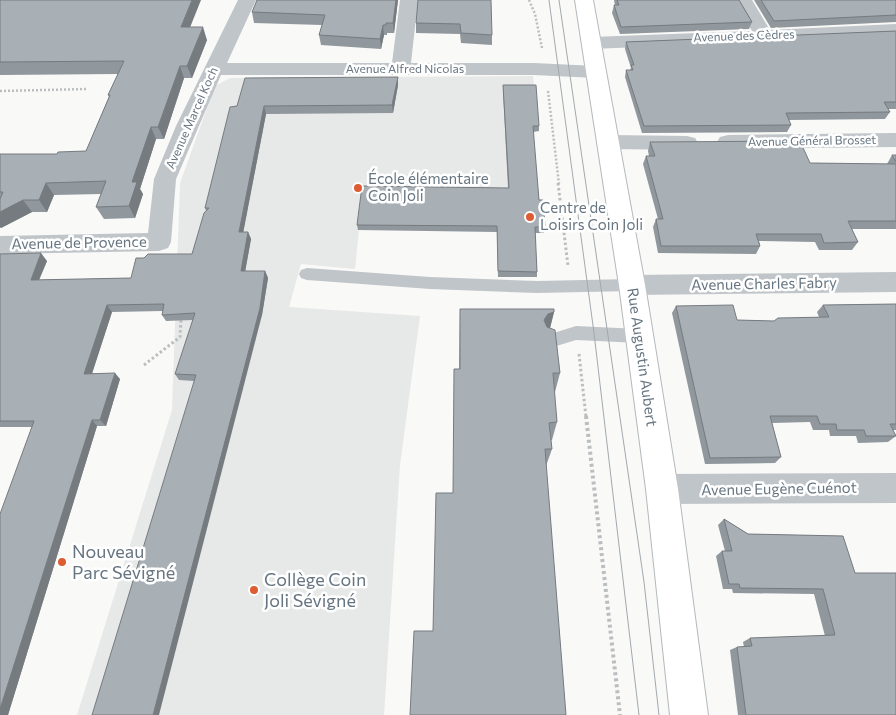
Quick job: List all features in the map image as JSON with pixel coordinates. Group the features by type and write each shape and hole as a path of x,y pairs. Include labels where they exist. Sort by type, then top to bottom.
{"main road":[{"name":"Rue Augustin Aubert","path":"584,0 632,285 662,490 689,715"}],"street":[{"name":"Avenue Marcel Koch","path":"159,242 165,179 247,0"},
{"path":"401,69 409,0"},
{"path":"743,0 764,35"},
{"name":"Avenue des Cèdres","path":"592,43 896,30"},
{"name":"Avenue Alfred Nicolas","path":"214,69 596,72"},
{"name":"Avenue Général Brosset","path":"609,142 896,140"},
{"name":"Avenue de Provence","path":"0,245 159,242"},
{"name":"Avenue Charles Fabry","path":"632,285 896,282"},
{"name":"Avenue Eugène Cuénot","path":"662,490 896,488"}],"lane":[{"path":"307,274 430,283 527,286 632,285"},
{"path":"550,341 576,333 639,336"}],"path":[{"path":"0,91 87,89"},
{"path":"144,365 180,337 182,318"}],"shaded area":[{"name":"Collège Coin Joli Sévigné","path":"533,76 539,131 532,132 537,194 363,192 355,269 301,264 289,307 420,316 400,465 384,715 77,715 172,410 180,183 215,86 230,78"}],"building":[{"path":"0,0 192,0 181,27 203,27 187,66 180,66 158,127 151,127 132,182 137,182 129,206 96,207 106,181 46,183 39,200 23,200 0,212 0,199 3,192 0,192 0,154 57,154 58,152 86,151 110,95 108,95 124,61 0,62"},
{"path":"257,0 396,0 393,23 383,25 380,39 319,35 325,15 252,12"},
{"path":"418,0 491,0 492,35 461,33 460,24 416,23"},
{"path":"617,0 739,0 752,22 621,27 614,5 619,5"},
{"path":"761,0 896,0 896,15 774,21"},
{"path":"896,31 896,102 884,102 890,112 786,113 791,125 644,126 626,70 633,70 631,65 634,65 626,42"},
{"path":"398,77 392,105 264,106 239,232 248,232 241,271 265,271 260,308 153,715 92,715 196,375 175,374 195,313 162,315 164,304 107,305 84,374 115,373 100,420 92,420 0,709 0,514 34,421 0,421 0,254 41,253 31,280 131,278 136,258 144,258 148,254 192,254 204,213 209,208 205,208 230,107 237,106 245,78"},
{"path":"503,85 536,85 539,126 533,126 539,200 543,200 545,227 535,227 537,272 498,271 497,226 357,225 362,186 509,188"},
{"path":"800,141 810,163 896,164 896,221 848,221 858,242 824,243 821,234 756,234 760,246 661,246 656,219 663,219 646,156 655,156 650,142"},
{"path":"896,304 896,424 890,424 896,436 866,436 864,430 837,430 836,424 820,424 817,416 770,416 781,457 710,458 676,306 733,305 737,320 774,321 778,318 829,317 823,305"},
{"path":"460,309 554,309 554,312 548,314 544,320 547,327 555,330 560,373 553,373 557,422 549,423 552,449 545,449 566,715 410,715 414,631 433,631 436,493 453,493 454,369 460,369"},
{"path":"724,519 748,534 843,536 855,573 896,573 896,715 746,715 737,647 752,646 750,638 835,635 823,589 740,588 739,584 729,584 722,551 732,551"}],"tram line":[{"path":"549,0 594,333 639,715"},
{"path":"559,0 644,582 659,715"}],"place":[{"name":"École élémentaire Coin Joli","path":"358,188"},
{"name":"Centre de Loisirs Coin Joli","path":"530,217"},
{"name":"Nouveau Parc Sévigné","path":"62,562"},
{"name":"Collège Coin Joli Sévigné","path":"254,590"}]}
